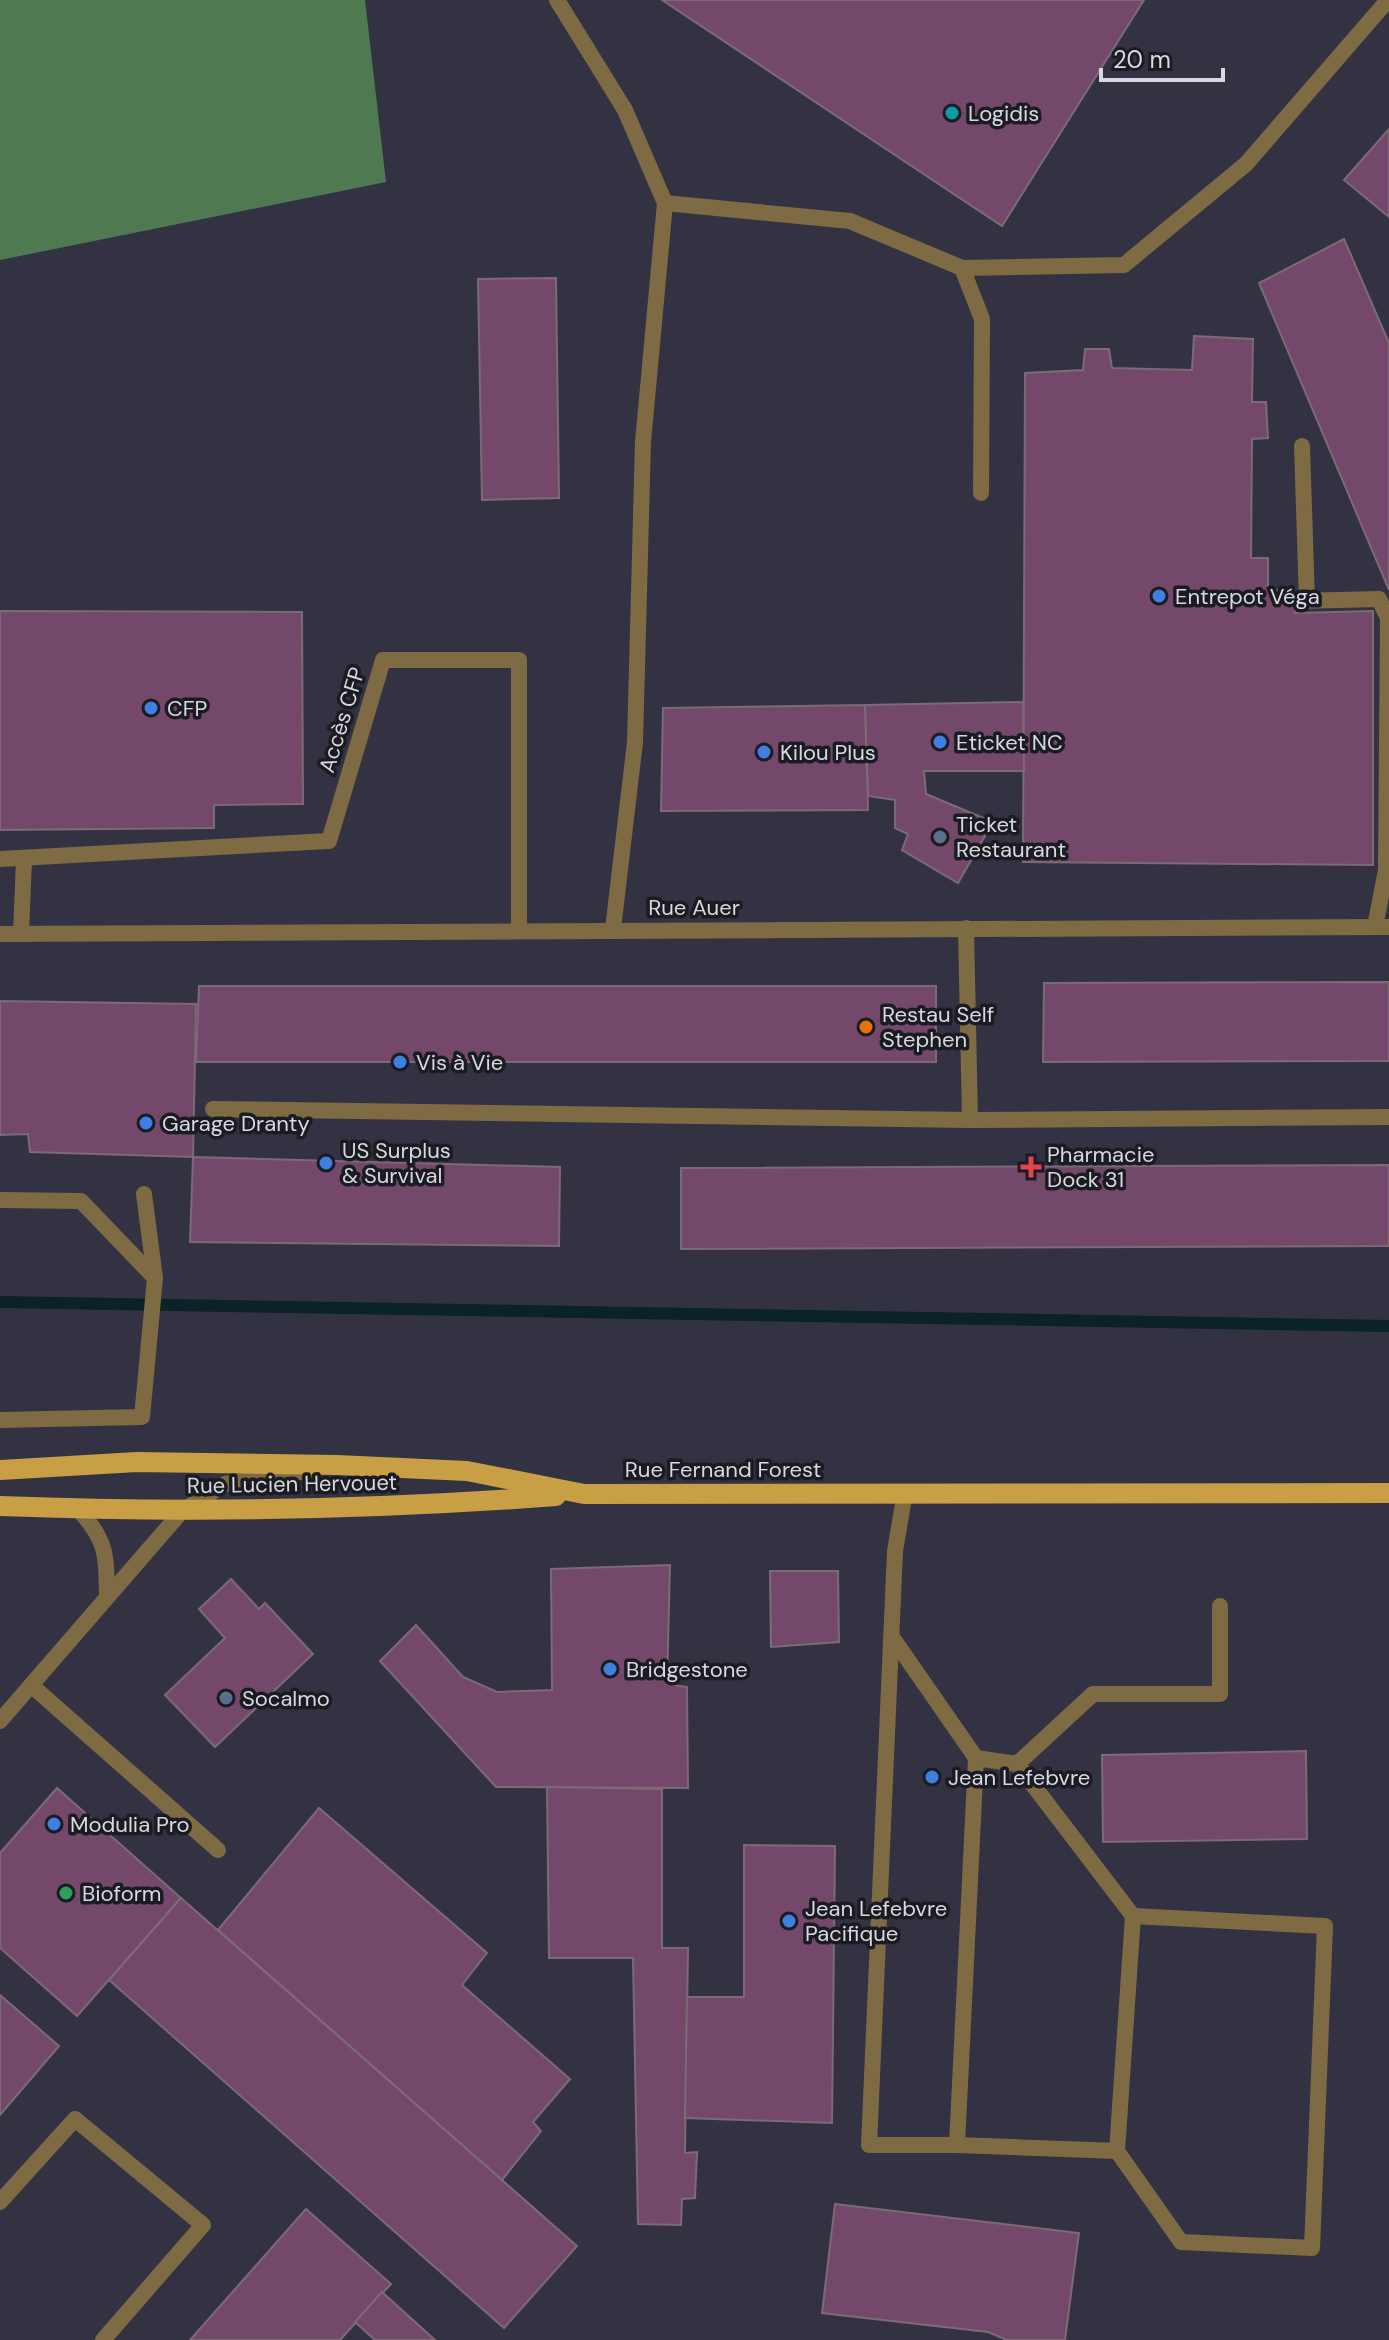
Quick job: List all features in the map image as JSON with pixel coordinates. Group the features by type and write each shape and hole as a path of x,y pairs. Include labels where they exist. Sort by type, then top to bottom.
{"main road":[{"name":"Rue Lucien Hervouet","path":"0,1470 137,1462 337,1465"},
{"name":"Rue Fernand Forest","path":"337,1465 467,1471 584,1494 1389,1493"},
{"name":"Rue Lucien Hervouet","path":"0,1506 182,1511 435,1505 584,1494"}],"street":[{"path":"557,0 625,110 665,203 643,442 635,742 613,929"},
{"path":"665,203 850,221 962,268 1124,265 1246,164 1388,0"},
{"path":"962,268 982,319 981,493"},
{"path":"1302,446 1301,601 1379,599 1388,618 1386,870 1382,927"},
{"name":"Accès CFP","path":"0,859 329,841 383,660 519,660 519,929"},
{"path":"21,934 24,860"},
{"name":"Rue Auer","path":"0,934 1382,927"},
{"path":"966,928 970,1120"},
{"path":"213,1109 970,1120 1389,1117"},
{"path":"0,1420 142,1417 155,1278 144,1194"},
{"path":"0,1200 81,1201 155,1278"},
{"name":"Rue Fernand Forest","path":"0,1721 182,1511 225,1484 337,1465"},
{"path":"905,1492 895,1551 869,2145 1117,2151"},
{"path":"78,1509 100,1533 106,1560 107,1595"},
{"path":"1017,1764 1093,1694 1220,1694 1220,1606"},
{"path":"892,1637 976,1758 957,2145"},
{"path":"31,1685 218,1850"},
{"path":"976,1758 1017,1764 1133,1916 1117,2151 1181,2242 1312,2248 1325,1926 1133,1916"},
{"path":"0,2202 75,2119 203,2225 103,2340"}],"green space":[{"path":"0,0 365,0 386,182 0,260"}],"building":[{"name":"Logidis","path":"662,0 1144,0 1002,226"},
{"path":"1389,129 1389,217 1344,180"},
{"path":"1344,239 1389,343 1389,590 1259,283"},
{"path":"556,278 559,498 482,500 478,279"},
{"name":"Entrepot Véga","path":"1194,336 1253,339 1252,402 1266,402 1268,438 1252,439 1251,558 1268,558 1268,591 1293,589 1295,613 1373,611 1373,865 1023,862 1025,373 1083,370 1085,349 1109,349 1112,368 1192,370"},
{"name":"CFP","path":"0,611 302,612 303,804 214,805 214,828 0,830"},
{"path":"1023,702 1024,771 924,771 926,794 993,822 958,883 902,850 908,834 895,828 895,800 868,796 865,705"},
{"name":"Kilou Plus","path":"865,705 868,810 661,811 663,708"},
{"path":"1389,982 1389,1061 1043,1062 1044,983"},
{"path":"199,986 936,986 936,1062 196,1062"},
{"path":"0,1001 196,1004 193,1157 30,1152 28,1134 0,1135"},
{"path":"193,1157 560,1167 559,1246 190,1242"},
{"path":"1389,1165 1389,1246 681,1249 681,1168"},
{"name":"Bridgestone","path":"670,1565 667,1684 687,1687 688,1788 496,1787 380,1661 416,1625 463,1677 497,1692 552,1690 551,1569"},
{"path":"770,1571 838,1571 839,1642 771,1647"},
{"path":"231,1579 259,1609 265,1603 313,1654 215,1747 165,1695 225,1638 199,1609"},
{"path":"1306,1751 1307,1839 1103,1842 1102,1755"},
{"path":"547,1787 662,1789 662,1948 688,1948 685,2153 697,2152 695,2198 682,2199 681,2225 638,2224 633,1958 549,1958"},
{"path":"57,1788 181,1898 77,2016 0,1948 0,1853"},
{"path":"319,1808 487,1953 462,1985 570,2079 533,2122 541,2131 502,2180 218,1930"},
{"name":"Jean Lefebvre Pacifique","path":"744,1845 835,1846 832,2123 685,2118 687,1997 744,1997"},
{"path":"181,1898 577,2246 504,2328 109,1980"},
{"path":"0,1995 59,2046 0,2115"},
{"path":"835,2204 1079,2233 1065,2340 1007,2340 988,2332 822,2313"},
{"path":"306,2209 391,2284 340,2340 190,2340"},
{"path":"382,2292 435,2340 375,2340 355,2322"}],"waterway":[{"path":"0,1302 1389,1326"}],"place":[{"name":"Logidis","path":"952,113"},
{"name":"Entrepot Véga","path":"1159,596"},
{"name":"CFP","path":"151,708"},
{"name":"Eticket NC","path":"940,742"},
{"name":"Kilou Plus","path":"764,752"},
{"name":"Ticket Restaurant","path":"940,837"},
{"name":"Restau Self Stephen","path":"866,1027"},
{"name":"Vis à Vie","path":"400,1062"},
{"name":"Garage Dranty","path":"146,1123"},
{"name":"US Surplus & Survival","path":"326,1163"},
{"name":"Pharmacie Dock 31","path":"1031,1167"},
{"name":"Bridgestone","path":"610,1669"},
{"name":"Socalmo","path":"226,1698"},
{"name":"Jean Lefebvre","path":"932,1777"},
{"name":"Modulia Pro","path":"54,1824"},
{"name":"Bioform","path":"66,1893"},
{"name":"Jean Lefebvre Pacifique","path":"789,1921"}]}
